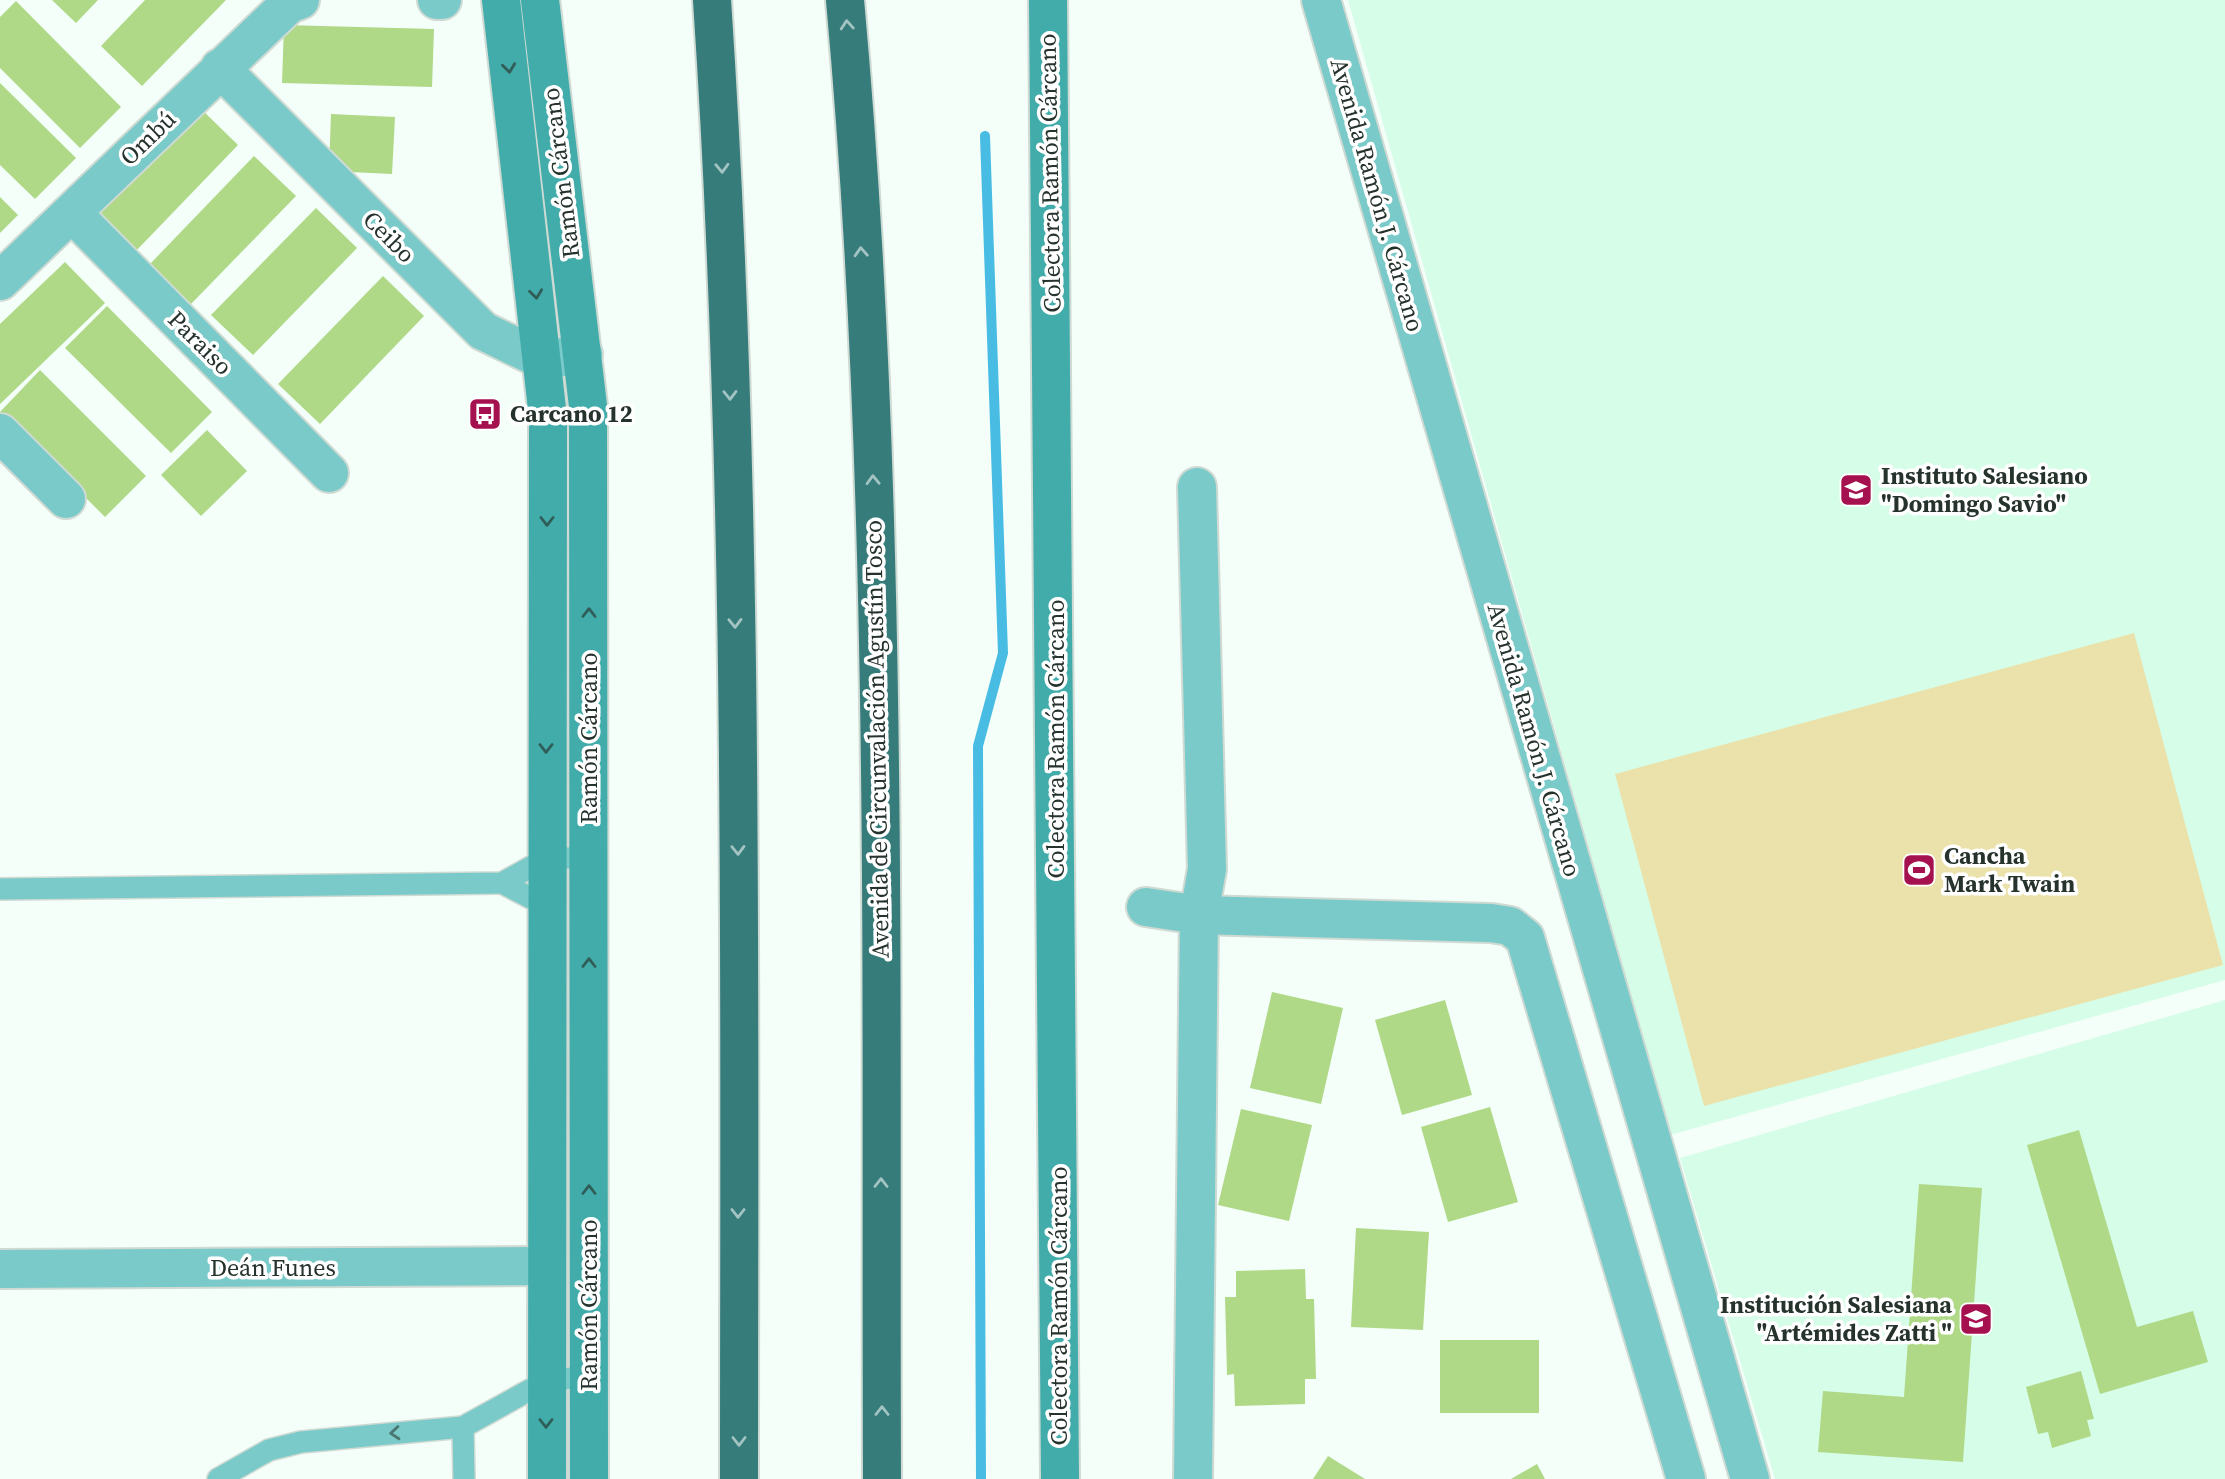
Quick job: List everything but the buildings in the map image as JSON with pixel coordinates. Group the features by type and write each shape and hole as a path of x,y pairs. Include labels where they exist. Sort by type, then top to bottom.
{"highway":[{"path":"695,0 719,100"},
{"path":"712,0 719,100 729,348 736,677 739,1479"},
{"name":"Avenida de Circunvalación Agustín Tosco","path":"845,0 872,458 878,648 882,1479"}],"main road":[{"name":"Ramón Cárcano","path":"501,0 548,418 545,859 547,1479"},
{"name":"Ramón Cárcano","path":"540,0 588,406 589,1479"},
{"name":"Colectora Ramón Cárcano","path":"1048,0 1055,536 1060,1479"}],"street":[{"name":"Ombú","path":"0,281 220,68 289,5 300,0"},
{"name":"Avenida Ramón J. Cárcano","path":"1321,0 1750,1479"},
{"name":"Ceibo","path":"220,68 483,331 543,360"},
{"name":"Paraiso","path":"72,213 329,473"},
{"path":"543,360 583,354"},
{"path":"0,433 66,499"},
{"path":"1193,1479 1199,915 1207,869 1197,487"},
{"path":"1146,907 1199,915 1491,923 1510,926 1525,938 1686,1479"},
{"name":"Deán Funes","path":"0,1269 546,1266"}],"lane":[{"path":"502,883 545,859 589,857"},
{"path":"0,889 502,883 546,906 589,901"},
{"path":"218,1479 269,1450 301,1442 463,1427 546,1381 589,1376"},
{"path":"463,1427 464,1479"}],"shaded area":[{"name":"Instituto Salesiano \"Domingo Savio\"","path":"1348,0 2225,0 2225,980 1670,1135"},
{"name":"Cancha Mark Twain","path":"2134,633 2223,965 1704,1106 1615,774"},
{"name":"Institución Salesiana \"Artémides Zatti \"","path":"2225,1000 2225,1479 1775,1479 1680,1158"}],"waterway":[{"path":"981,1479 978,746 1003,653 985,136"}],"place":[{"name":"Carcano 12","path":"485,414"},
{"name":"Instituto Salesiano \"Domingo Savio\"","path":"1856,490"},
{"name":"Cancha Mark Twain","path":"1919,870"},
{"name":"Institución Salesiana \"Artémides Zatti \"","path":"1976,1319"}]}
